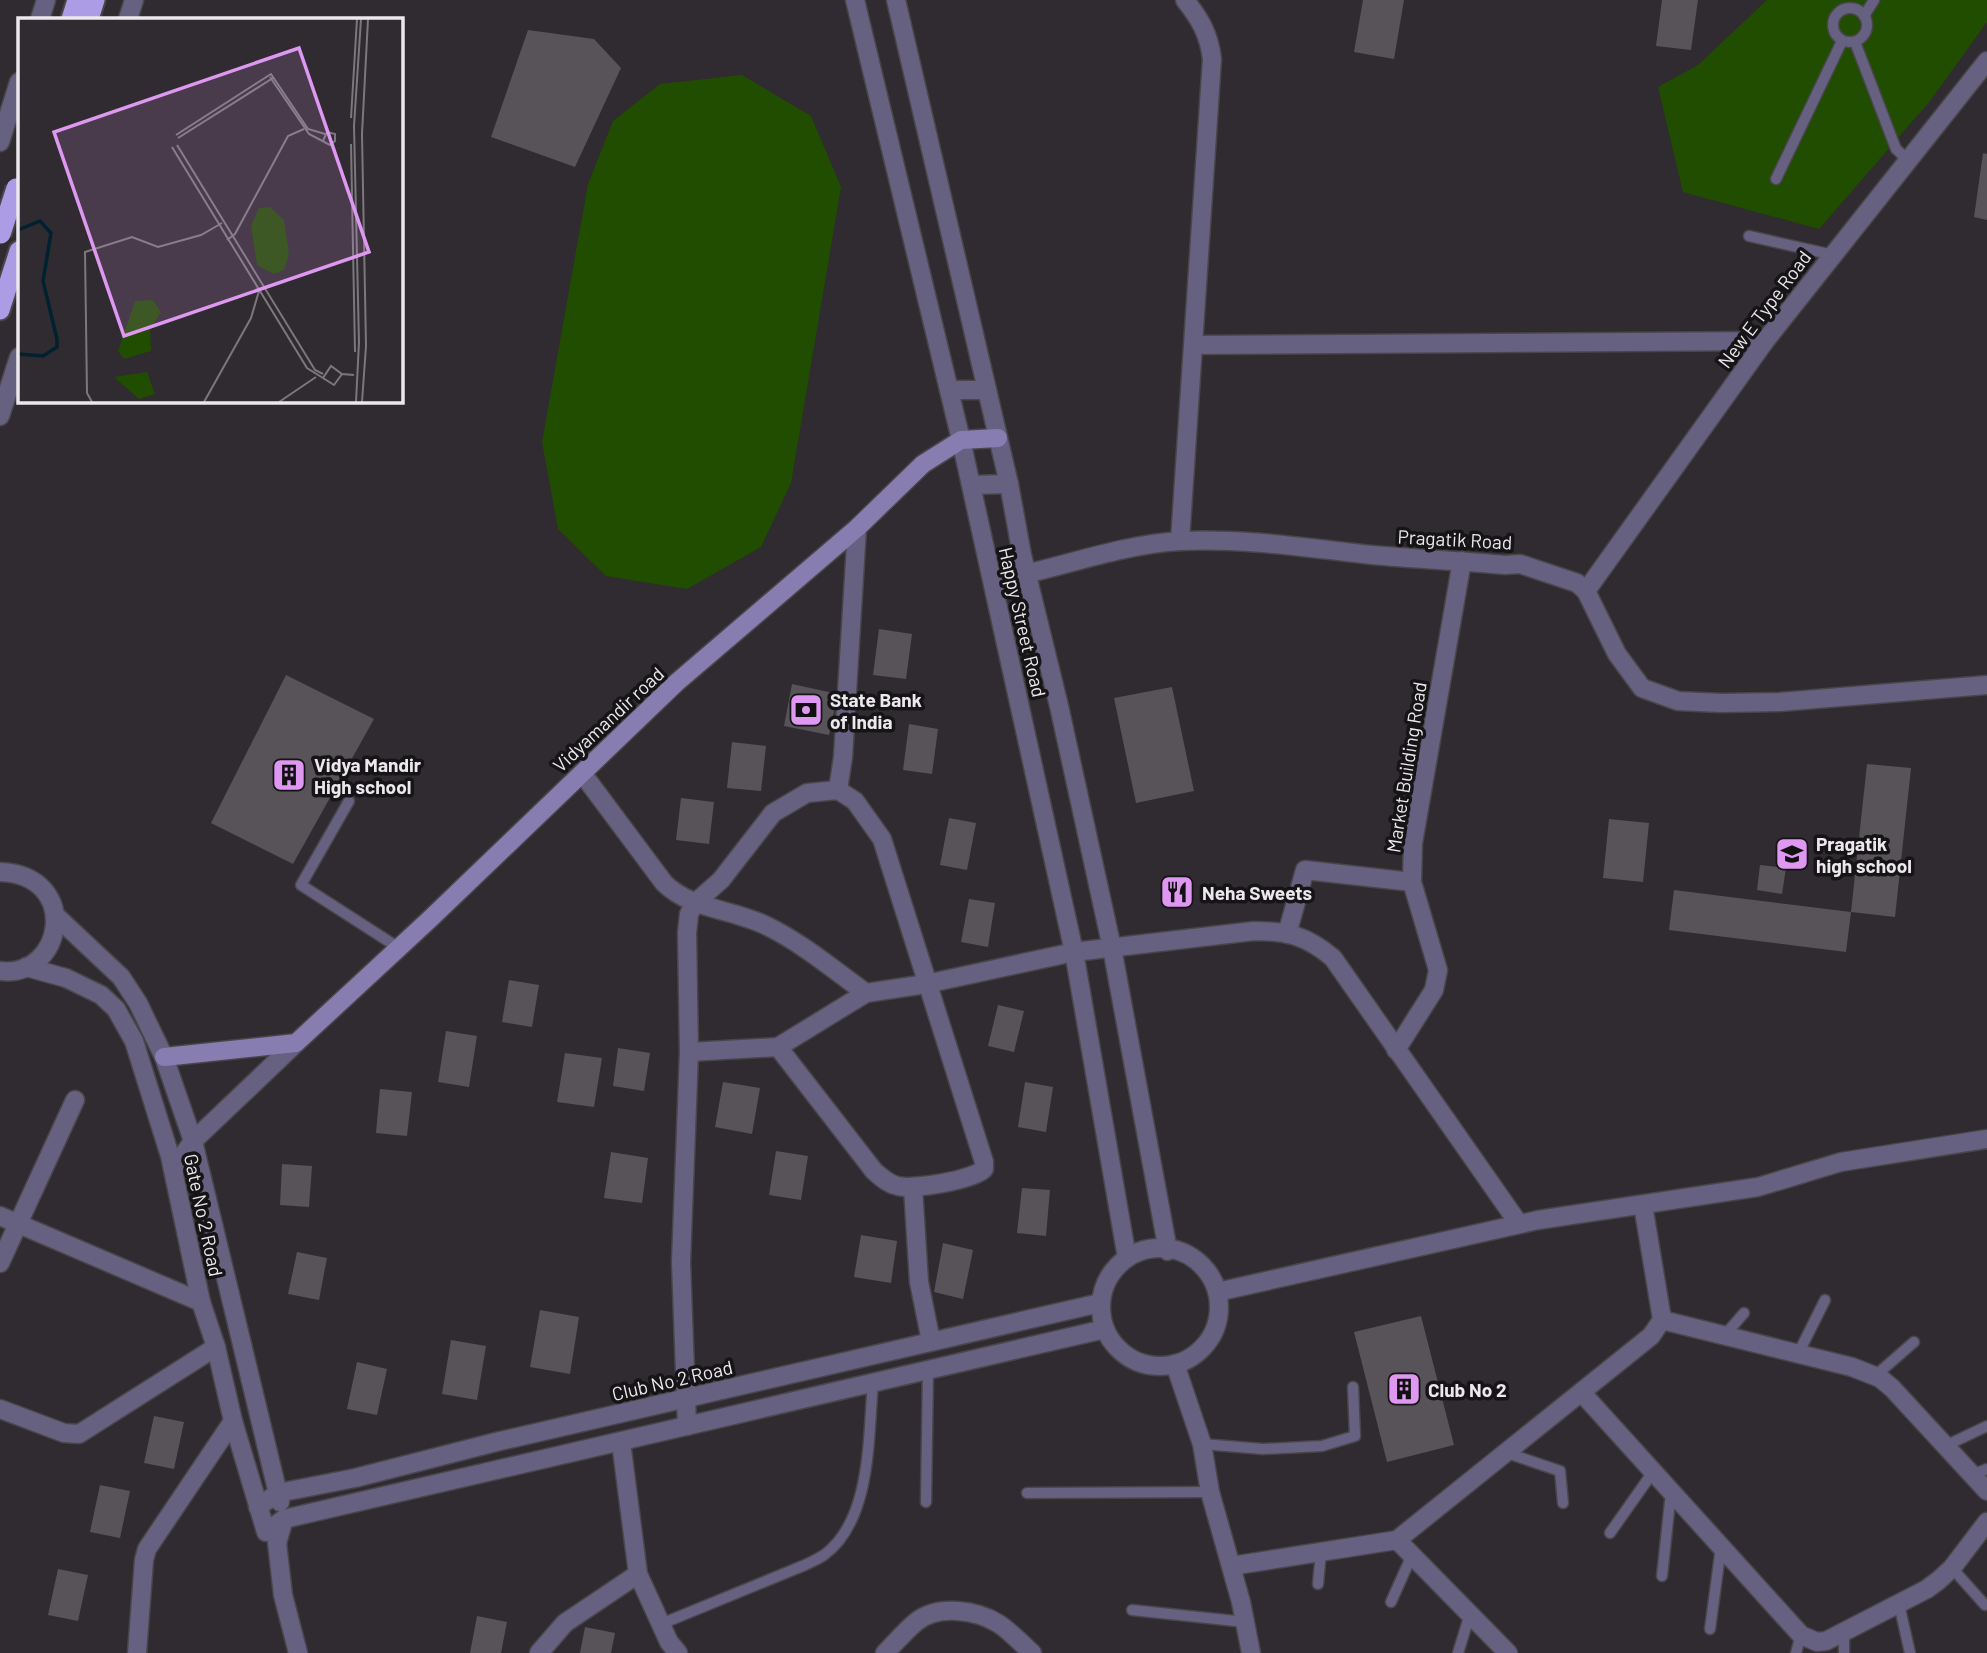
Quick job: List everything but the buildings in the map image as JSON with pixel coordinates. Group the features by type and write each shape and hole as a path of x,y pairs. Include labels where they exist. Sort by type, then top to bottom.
{"highway":[{"path":"71,18 77,0"},
{"path":"89,18 95,0"},
{"path":"0,235 18,183"},
{"path":"0,310 18,254"}],"main road":[{"path":"961,440 998,438"},
{"name":"Vidyamandir road","path":"296,1043 676,683 857,528 923,464 961,440"},
{"path":"164,1057 296,1043"}],"street":[{"path":"40,18 46,0"},
{"path":"128,18 134,0"},
{"name":"Happy Street Road","path":"896,0 1009,484 1022,555 1112,948 1168,1251"},
{"path":"1180,541 1212,59 1210,41 1203,24 1185,0"},
{"name":"Happy Street Road","path":"859,1 993,580 1074,951 1127,1258"},
{"name":"New E Type Road","path":"1586,591 1765,341 1987,61"},
{"path":"0,142 18,85"},
{"path":"0,211 18,218"},
{"path":"1194,345 1765,341"},
{"path":"0,416 18,360"},
{"path":"949,390 987,390"},
{"path":"971,485 1009,484"},
{"path":"838,790 857,528"},
{"name":"Pragatik Road","path":"993,580 1028,574 1059,563 1180,541 1271,544 1397,557 1520,564 1577,583 1586,591"},
{"name":"Market Building Road","path":"1396,1050 1434,990 1438,979 1438,970 1412,882 1413,843 1462,561"},
{"path":"1586,591 1617,654 1642,688 1678,701 1780,702 1987,685"},
{"path":"582,773 673,892 695,903 747,917 773,928 866,993"},
{"path":"687,1426 681,1262 689,1052 689,914 695,903 720,880 773,813 807,793 838,790 855,801 882,839 984,1168 974,1176 913,1188 886,1181 874,1171 778,1047"},
{"path":"1287,934 1305,870 1412,882"},
{"path":"0,872 18,872 37,881 50,897 56,916 55,933 43,955 26,967 9,972 0,971"},
{"name":"Gate No 2 Road","path":"56,916 121,976 138,1003 164,1057 193,1141 285,1519"},
{"path":"689,1052 778,1047 866,993 926,984 1074,951 1254,931 1287,934 1316,944 1333,958 1519,1224"},
{"name":"Gate No 2 Road","path":"26,967 66,978 101,995 117,1009 125,1021 173,1169 201,1302 216,1347 233,1421 258,1507 272,1537 298,1653"},
{"path":"173,1169 193,1141 296,1043"},
{"path":"142,1068 164,1057"},
{"path":"0,1263 75,1100"},
{"path":"1217,1292 1519,1224 1758,1187 1841,1162 1987,1139"},
{"path":"913,1188 919,1282 931,1341"},
{"path":"1231,1566 1397,1540 1651,1336 1661,1320 1643,1205"},
{"path":"0,1216 201,1302"},
{"path":"1146,1250 1168,1251 1185,1254 1202,1266 1213,1282 1219,1301 1217,1320 1210,1337 1199,1352 1175,1364 1147,1365 1129,1358 1115,1346 1105,1329 1100,1303 1103,1289 1112,1271 1127,1258 1146,1250"},
{"name":"Club No 2 Road","path":"258,1507 278,1493 355,1478 500,1441 1100,1303"},
{"path":"1661,1320 1875,1376 1892,1388 1945,1446 1979,1472 1987,1491"},
{"path":"272,1537 285,1519 1105,1329"},
{"path":"0,1409 64,1433 79,1434 216,1347"},
{"path":"1175,1364 1202,1444 1210,1492 1251,1653"},
{"path":"1582,1393 1801,1635 1817,1642 1826,1641 1927,1589 1952,1568 1987,1522"},
{"path":"137,1653 147,1549 153,1536 233,1421"},
{"path":"621,1441 638,1574 669,1642 678,1653"},
{"path":"1397,1540 1508,1653"},
{"path":"540,1653 565,1623 638,1574"},
{"path":"885,1653 918,1621 931,1614 947,1611 982,1616 991,1620 1032,1653"}],"lane":[{"path":"1864,16 1874,0"},
{"path":"1848,8 1856,9 1864,16 1867,27 1863,37 1855,42 1842,41 1834,33 1833,20 1839,12 1848,8"},
{"path":"1776,179 1842,41"},
{"path":"1855,42 1896,149 1908,160"},
{"path":"1749,236 1833,255"},
{"path":"349,802 301,886 399,948"},
{"path":"1798,1354 1825,1300"},
{"path":"1724,1336 1744,1313"},
{"path":"1875,1376 1914,1342"},
{"path":"926,1502 928,1370"},
{"path":"661,1624 805,1565 823,1556 836,1544 846,1531 863,1488 873,1383"},
{"path":"1202,1444 1263,1448 1322,1446 1355,1436 1353,1387"},
{"path":"1945,1446 1987,1426"},
{"path":"1507,1453 1560,1471 1563,1503"},
{"path":"1610,1533 1653,1472"},
{"path":"1027,1493 1210,1492"},
{"path":"1662,1576 1671,1492"},
{"path":"1710,1629 1721,1547"},
{"path":"1318,1584 1321,1552"},
{"path":"1391,1602 1412,1555"},
{"path":"1952,1568 1985,1605"},
{"path":"1899,1604 1910,1653"},
{"path":"1132,1610 1244,1622"},
{"path":"1458,1653 1470,1614"},
{"path":"1844,1632 1844,1653"},
{"path":"1796,1653 1801,1635"}],"green space":[{"path":"1767,0 1987,0 1987,22 1930,101 1819,229 1683,192 1658,87 1698,65"},
{"path":"742,75 811,116 841,187 791,483 761,547 687,589 606,576 558,529 542,442 588,184 613,121 660,84"}],"place":[{"name":"State Bank of India","path":"806,710"},
{"name":"Vidya Mandir High school","path":"289,775"},
{"name":"Pragatik high school","path":"1792,854"},
{"name":"Neha Sweets","path":"1177,892"},
{"name":"Club No 2","path":"1404,1389"}]}
